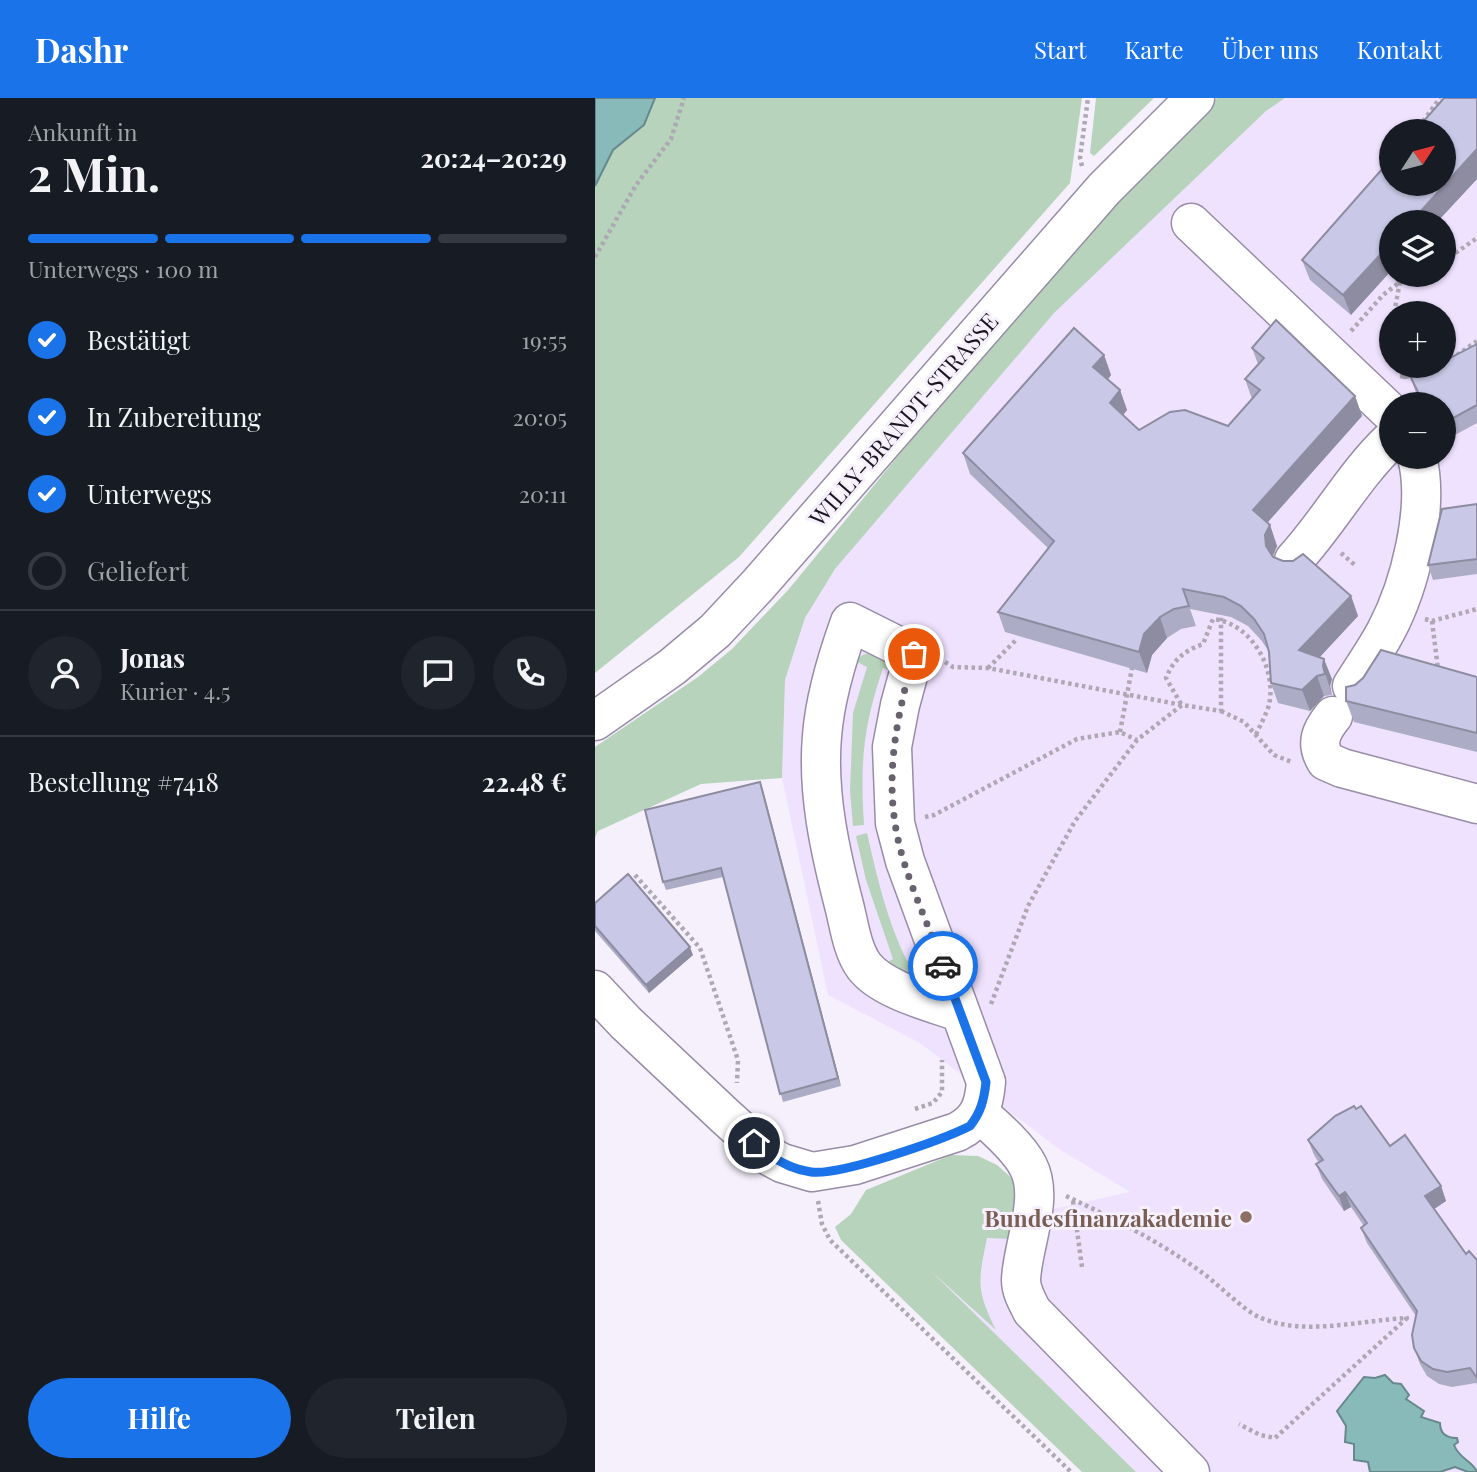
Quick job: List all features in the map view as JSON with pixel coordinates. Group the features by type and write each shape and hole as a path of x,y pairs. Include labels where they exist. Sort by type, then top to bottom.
{"street":[{"name":"WILLY-BRANDT-STRASSE","path":"595,721 671,667 715,631 1104,189 1195,98"},
{"path":"1191,223 1379,401"},
{"path":"1294,560 1318,534 1379,451"},
{"path":"1420,469 1419,525 1411,565 1388,628 1323,729 1319,742 1326,761 1342,768 1477,804"},
{"path":"595,990 726,1117 769,1156 782,1163 813,1172 862,1164 957,1132 970,1126 980,1114 985,1099 986,1082 905,861 895,823 893,747 900,705 914,654 850,622 836,662 822,735 823,807 857,954 876,978 962,1021"},
{"path":"980,1114 997,1128 1028,1166 1034,1188 1021,1282 1032,1311 1189,1472"}],"path":[{"path":"595,257 636,186 671,139 684,98"},
{"path":"1085,176 1080,158 1088,98"},
{"path":"1425,119 1440,98"},
{"path":"1456,253 1477,238"},
{"path":"1330,354 1393,287"},
{"path":"1456,355 1477,341"},
{"path":"1459,353 1467,358"},
{"path":"1398,601 1410,612 1431,621 1477,609"},
{"path":"1221,618 1221,711"},
{"path":"1182,705 1166,678 1172,663 1191,648 1203,644 1213,619 1221,618 1248,637 1264,658 1269,681 1269,704 1256,735"},
{"path":"1431,621 1439,674"},
{"path":"988,668 1017,639"},
{"path":"914,654 933,656 953,667 988,668 1221,711 1244,722 1274,755 1286,761 1298,764 1322,755"},
{"path":"1119,732 1132,668"},
{"path":"910,1111 933,1103 939,1098 943,1088 943,1050 962,1021 978,1022 993,1002 1028,906 1075,821 1137,740 1182,705"},
{"path":"895,823 934,815 1077,739 1119,732 1137,740"},
{"path":"635,875 701,948 738,1060 736,1089 726,1117"},
{"path":"813,1172 823,1224 830,1240 1071,1472"},
{"path":"1034,1188 1073,1200 1136,1229 1201,1271 1258,1317 1287,1325 1322,1326 1407,1318"},
{"path":"1073,1200 1082,1266"},
{"path":"1239,1424 1260,1435 1275,1438 1407,1318 1418,1312"}],"shaded area":[{"path":"595,98 655,98 644,125 613,150 595,186"},
{"path":"655,98 1082,98 1070,183 739,557 595,673 595,186 613,150 644,125"},
{"path":"1096,98 1154,98 1094,156 1090,153"},
{"path":"1217,98 1285,98 1266,111 1054,313 835,569 805,618 785,680 782,778 701,784 598,831 595,838 595,747 698,677 732,649 789,589 953,389 1167,146"},
{"path":"1285,98 1477,98 1477,1472 1136,1472 901,1242 1130,1192 1059,1149 920,1043 828,995 782,778 785,680 805,618 835,569 1053,313 1266,111"},
{"path":"877,652 889,657 898,674 883,668 876,689 865,745 862,783 864,825 853,826 850,791 853,713 867,667 853,660"},
{"path":"867,833 883,899 900,946 907,961 923,958 925,969 922,975 914,979 882,965 893,959 866,880 856,836"},
{"path":"951,1155 978,1156 997,1165 1013,1179 1016,1191 1012,1239 987,1238 982,1265 982,1295 996,1330 931,1271 1136,1472 1082,1472 841,1240 835,1227 851,1214 866,1190"},
{"path":"1385,1375 1393,1383 1401,1384 1409,1395 1406,1399 1424,1411 1421,1417 1440,1423 1445,1435 1457,1438 1458,1442 1454,1445 1477,1472 1455,1467 1440,1472 1370,1472 1368,1462 1354,1460 1354,1444 1345,1442 1346,1426 1337,1411 1364,1377"}],"building":[{"path":"1444,98 1477,98 1477,149 1456,172 1456,119 1426,119"},
{"path":"1379,173 1379,196 1435,196 1422,210 1379,210 1379,256 1343,295 1302,260"},
{"path":"1276,320 1355,396 1253,510 1270,525 1265,535 1266,546 1273,557 1293,561 1303,554 1351,596 1299,650 1324,659 1325,674 1317,676 1302,690 1271,683 1269,652 1264,634 1254,619 1241,606 1224,597 1183,589 1189,606 1174,609 1160,617 1144,634 1139,652 998,612 1054,541 963,453 1074,328 1104,355 1093,367 1120,390 1110,403 1139,430 1170,412 1185,410 1228,426 1260,390 1245,379 1264,358 1252,348"},
{"path":"1477,344 1477,405 1456,416 1456,392 1418,392 1411,378 1456,378 1456,355"},
{"path":"1477,504 1477,559 1428,565 1442,509"},
{"path":"1381,650 1477,677 1477,733 1346,701 1346,687 1355,685 1363,678"},
{"path":"760,782 838,1078 780,1094 721,868 663,882 645,810"},
{"path":"628,874 690,947 646,985 595,926 595,903"},
{"path":"1354,1106 1356,1109 1361,1106 1390,1146 1405,1135 1441,1186 1425,1196 1466,1254 1469,1251 1477,1260 1477,1378 1470,1368 1447,1372 1433,1369 1421,1361 1414,1348 1412,1335 1417,1311 1361,1228 1367,1223 1345,1192 1339,1196 1316,1164 1323,1160 1308,1140 1335,1116"}],"way so far":[{"path":"914,654 900,705 893,747 895,823 905,861 943,966"}],"place":[{"name":"Bundesfinanzakademie","path":"1246,1217"}],"route":[{"path":"754,1143 782,1163 813,1172 862,1164 970,1126 980,1114 985,1099 986,1082 943,966"}]}
